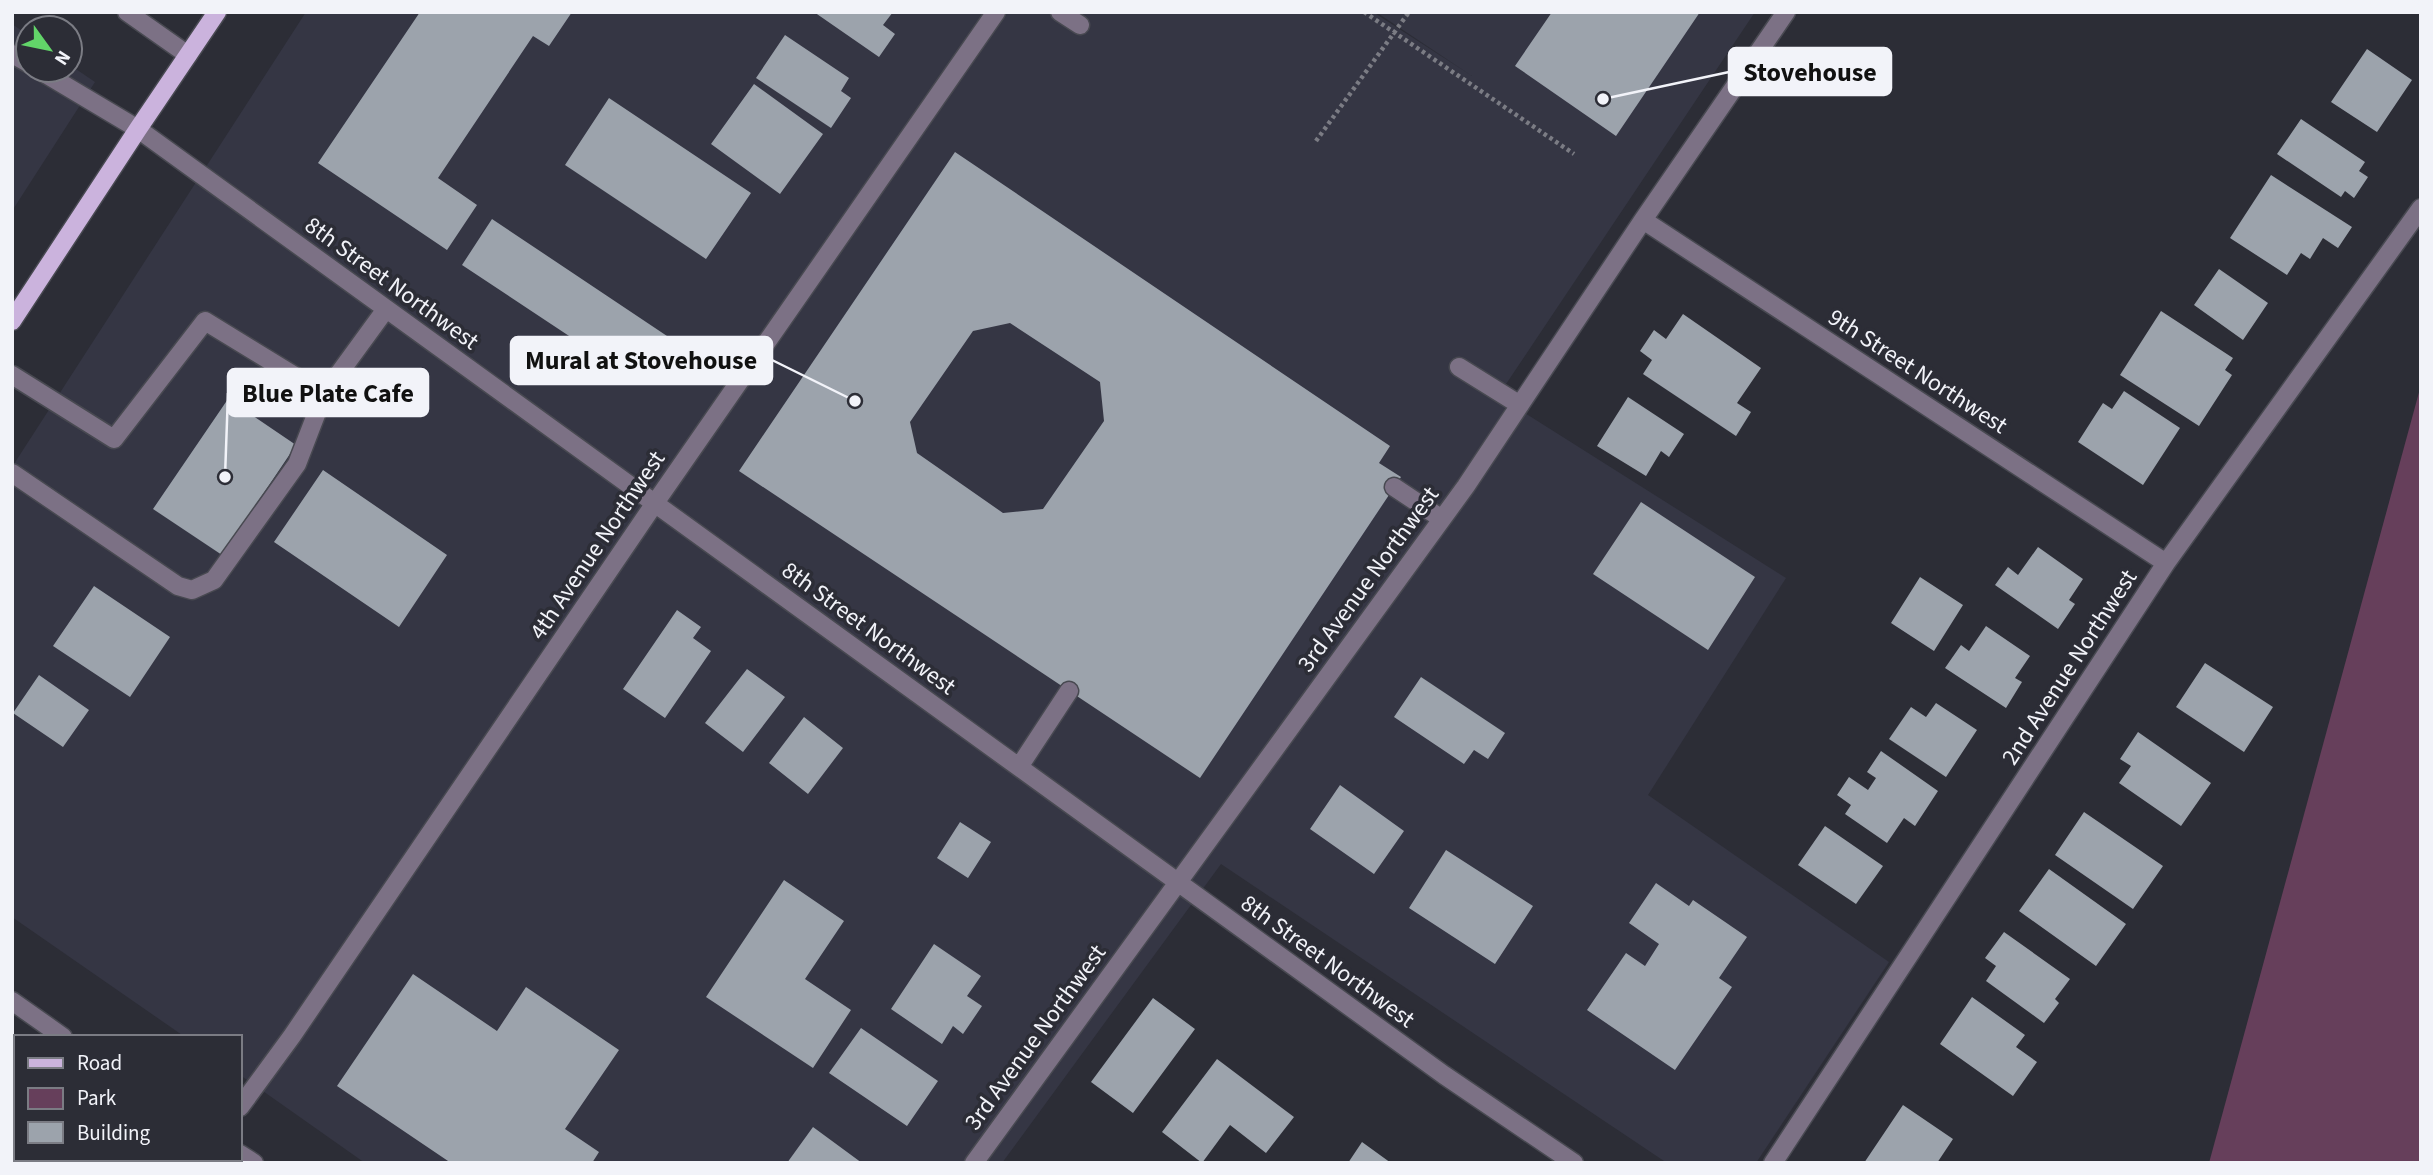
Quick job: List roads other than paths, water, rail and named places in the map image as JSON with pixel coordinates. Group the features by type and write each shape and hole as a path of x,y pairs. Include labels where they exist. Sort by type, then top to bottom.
{"main road":[{"path":"12,321 218,12"}],"street":[{"path":"127,12 188,55"},
{"name":"4th Avenue Northwest","path":"242,1104 292,1036 655,503 996,12"},
{"path":"1060,12 1080,25"},
{"name":"3rd Avenue Northwest","path":"974,1163 1442,519 1786,12"},
{"name":"8th Street Northwest","path":"62,84 138,129 1444,1075 1574,1163"},
{"name":"2nd Avenue Northwest","path":"1773,1163 2166,563 2421,208"},
{"name":"9th Street Northwest","path":"1643,220 2166,563"},
{"path":"12,473 178,586 192,590 214,580 298,464 324,394 386,309"},
{"path":"12,375 114,439 205,321 324,394"},
{"path":"1459,367 1520,405"},
{"path":"1394,487 1442,519"},
{"path":"1019,767 1069,691"},
{"path":"12,1002 59,1035"}],"place":[{"name":"Stovehouse","path":"1603,99"},
{"name":"Mural at Stovehouse","path":"855,401"},
{"name":"Blue Plate Cafe","path":"225,477"}]}
